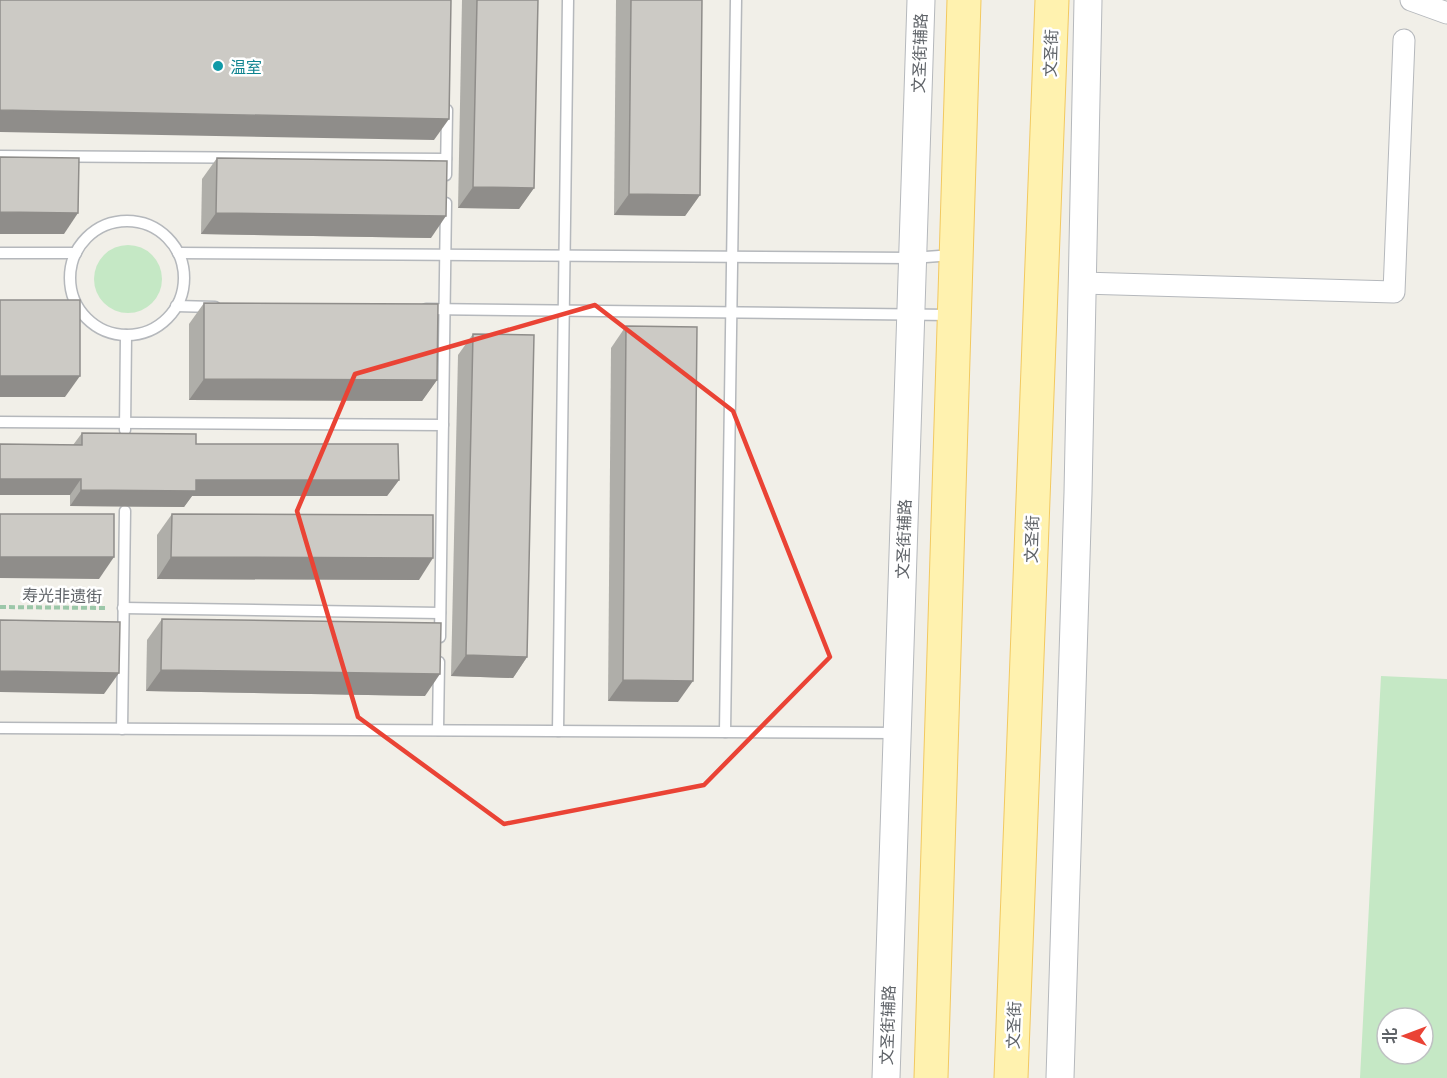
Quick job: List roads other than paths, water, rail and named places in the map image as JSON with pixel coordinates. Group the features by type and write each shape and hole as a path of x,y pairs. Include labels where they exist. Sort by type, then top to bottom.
{"main road":[{"path":"931,1078 964,0"},
{"name":"文圣街","path":"1011,1078 1052,0"}],"street":[{"name":"文圣街辅路","path":"886,1078 921,0"},
{"path":"1060,1078 1088,0"},
{"path":"1411,0 1447,13"},
{"path":"1082,283 1394,292 1404,40"}],"lane":[{"path":"558,731 568,0"},
{"path":"725,732 736,0"},
{"path":"446,183 447,102"},
{"path":"0,156 446,159"},
{"path":"438,730 446,195"},
{"path":"122,221 141,222 159,230 173,243 178,253 182,261 184,280 181,298 172,314 158,326 141,333 126,335 105,331 73,307 70,272 76,253 87,237 103,226 122,221"},
{"path":"0,253 76,253"},
{"path":"178,253 912,258 956,255"},
{"path":"176,306 223,307"},
{"path":"409,309 955,315"},
{"path":"125,440 126,335"},
{"path":"0,422 443,425"},
{"path":"122,729 125,511"},
{"path":"123,608 440,613"},
{"path":"0,728 897,733"}],"place":[{"name":"温室","path":"218,66"}]}
